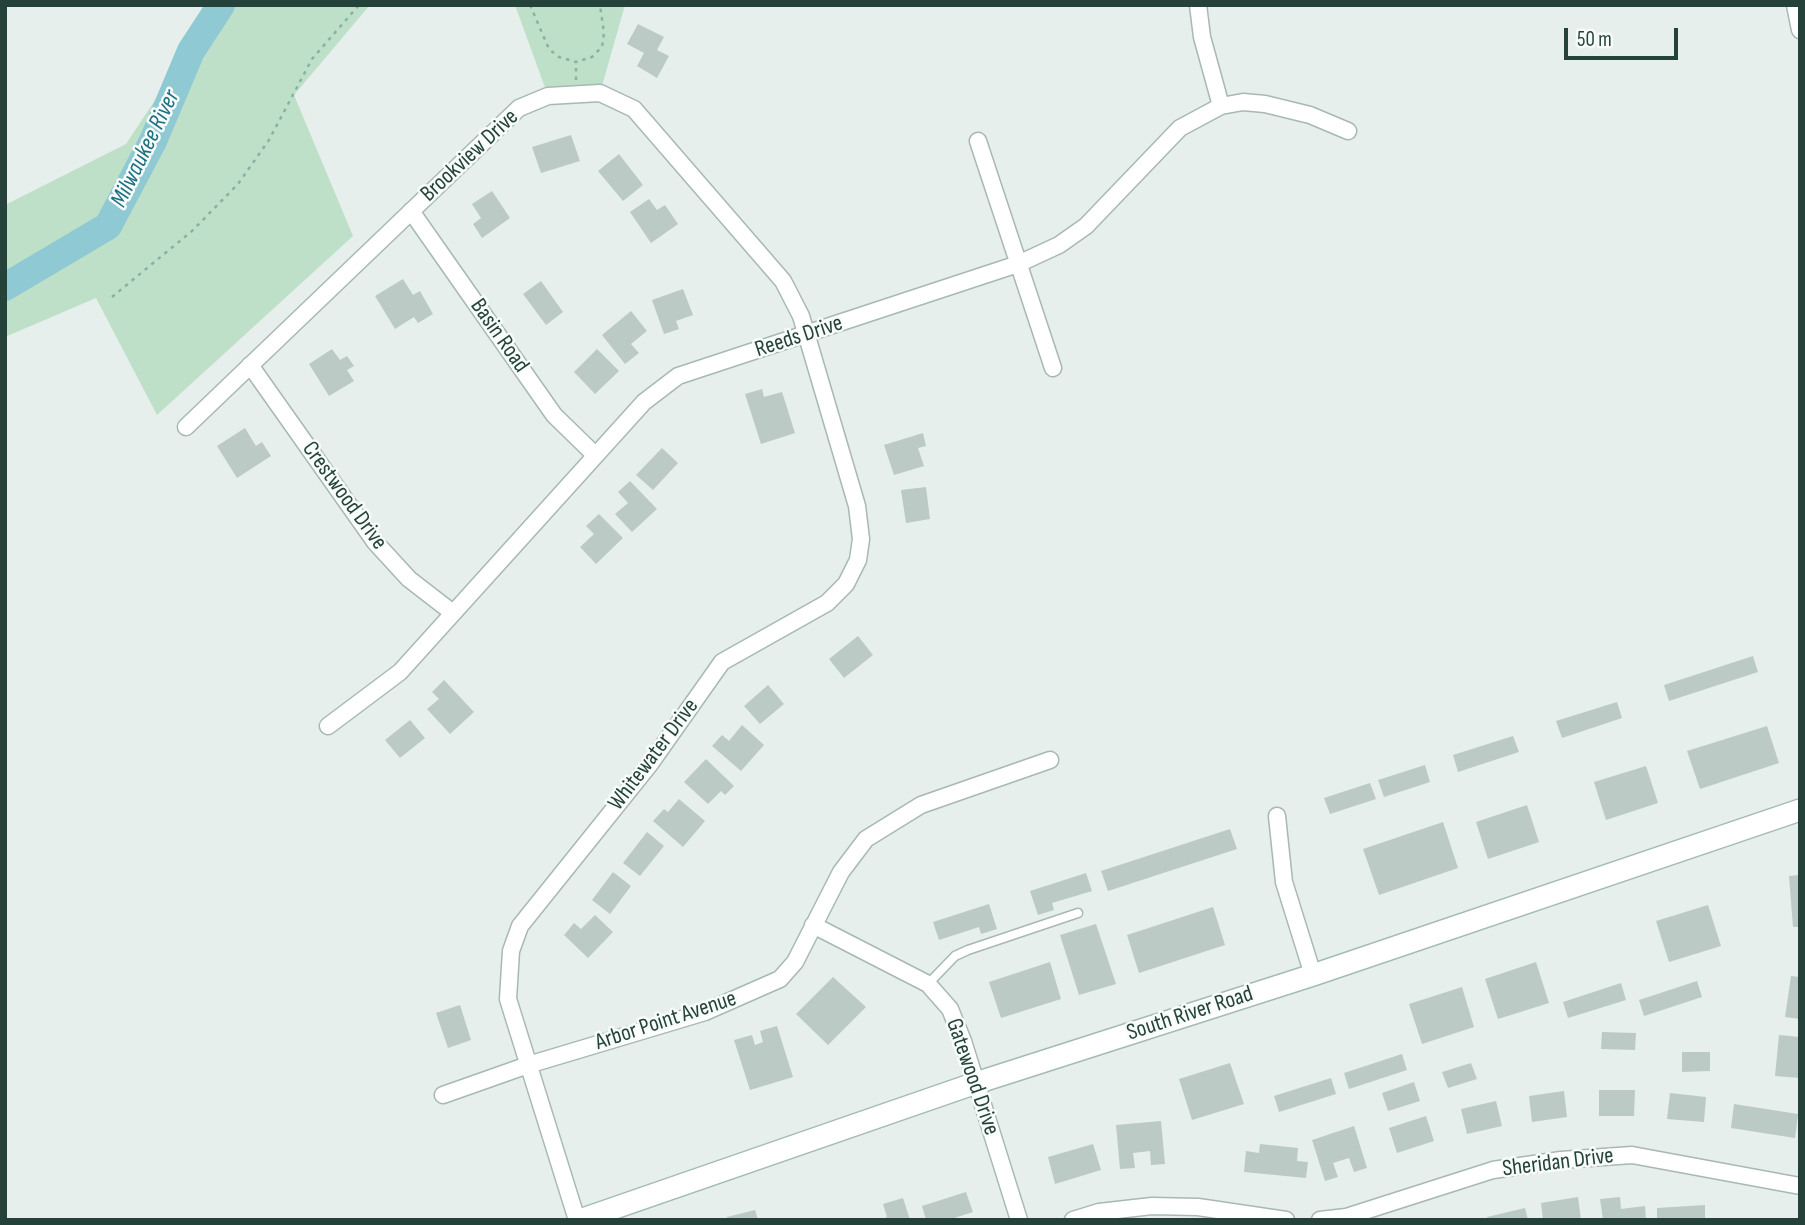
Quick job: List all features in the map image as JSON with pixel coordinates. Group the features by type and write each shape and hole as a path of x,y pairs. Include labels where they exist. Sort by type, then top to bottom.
{"street":[{"path":"1198,5 1202,37 1220,106"},
{"path":"1795,5 1800,30"},
{"name":"Brookview Drive","path":"186,427 519,108 548,96 600,93 634,109 783,281 806,335"},
{"name":"Reeds Drive","path":"328,726 400,673 644,402 678,376 1018,264 1059,245 1086,226 1180,128 1220,106 1243,102 1265,103 1310,115 1348,131"},
{"path":"978,141 1052,368"},
{"name":"Basin Road","path":"411,211 554,415 596,455"},
{"name":"Whitewater Drive","path":"579,1220 508,999 510,951 520,926 650,764 722,662 827,603 846,584 858,560 861,539 857,506 806,335"},
{"name":"Crestwood Drive","path":"250,365 375,542 409,579 453,613"},
{"name":"Arbor Point Avenue","path":"443,1095 528,1065 705,1013 780,979 795,962 841,872 866,839 921,805 1050,760"},
{"name":"South River Road","path":"579,1220 975,1083 1313,975 1800,810"},
{"path":"1277,816 1284,882 1313,975"},
{"name":"Gatewood Drive","path":"813,925 928,984 950,1009 963,1041 1019,1220"},
{"name":"Sheridan Drive","path":"1320,1220 1346,1217 1493,1170 1560,1160 1632,1155 1800,1186"},
{"path":"1073,1220 1099,1212 1152,1206 1198,1207 1286,1220"}],"lane":[{"path":"928,984 955,956 1078,913"}],"path":[{"path":"112,297 192,231 238,184 268,140 312,59 359,5"},
{"path":"530,5 549,49 559,57 576,62 592,57 602,47 604,33 600,5"}],"green space":[{"path":"218,5 370,5 294,95 353,236 157,415 96,298 5,337 5,205 126,144"},
{"path":"515,5 625,5 600,93 548,96"}],"building":[{"path":"638,24 664,37 657,50 669,56 657,78 637,66 644,53 627,44"},
{"path":"571,135 580,161 541,173 532,147"},
{"path":"619,154 643,185 623,201 598,171"},
{"path":"492,191 510,218 482,238 473,224 481,218 472,204"},
{"path":"649,199 657,210 665,205 678,224 651,243 630,212"},
{"path":"403,279 413,295 420,291 433,314 418,323 414,317 395,329 375,296"},
{"path":"541,281 563,312 546,325 523,294"},
{"path":"683,289 693,315 676,321 679,329 664,334 652,300"},
{"path":"631,311 647,331 631,344 639,353 625,364 602,335"},
{"path":"332,349 340,360 347,356 354,366 347,370 354,381 329,396 309,364"},
{"path":"597,349 619,371 595,394 574,372"},
{"path":"762,389 764,397 782,392 795,433 761,444 745,394"},
{"path":"245,428 256,446 262,442 271,456 237,478 217,446"},
{"path":"923,433 926,446 918,448 924,466 894,475 884,445"},
{"path":"662,448 678,463 653,490 636,475"},
{"path":"630,481 657,509 632,532 615,514 628,503 618,492"},
{"path":"926,487 930,519 906,523 901,490"},
{"path":"599,514 623,538 596,564 580,547 594,534 586,526"},
{"path":"858,636 873,655 844,678 829,659"},
{"path":"1753,656 1758,672 1669,701 1664,685"},
{"path":"444,680 474,712 450,734 427,709 439,699 432,692"},
{"path":"768,685 784,704 760,724 744,706"},
{"path":"1617,702 1622,718 1562,738 1556,721"},
{"path":"410,720 425,738 400,758 385,740"},
{"path":"742,725 764,745 741,771 712,746 722,735 729,741"},
{"path":"1767,726 1779,763 1700,789 1687,751"},
{"path":"1513,736 1519,752 1458,772 1453,755"},
{"path":"706,759 734,786 725,795 721,791 708,804 684,782"},
{"path":"1425,765 1430,782 1384,797 1378,780"},
{"path":"1646,766 1658,803 1606,820 1594,782"},
{"path":"1370,783 1376,799 1330,814 1324,798"},
{"path":"679,799 705,821 683,847 653,821 664,809 668,812"},
{"path":"1527,805 1539,842 1488,859 1476,822"},
{"path":"1443,822 1458,868 1379,895 1363,849"},
{"path":"1230,829 1237,849 1108,891 1101,871"},
{"path":"647,832 664,846 640,876 623,863"},
{"path":"613,872 631,886 610,914 592,900"},
{"path":"1086,873 1092,891 1052,903 1054,910 1038,915 1030,891"},
{"path":"1800,875 1800,927 1793,927 1789,876"},
{"path":"989,904 997,929 981,934 979,927 939,940 933,922"},
{"path":"1708,905 1721,946 1669,962 1656,921"},
{"path":"1213,907 1225,945 1139,973 1127,935"},
{"path":"595,915 613,932 588,958 564,935 574,923 581,929"},
{"path":"1096,924 1116,984 1079,995 1060,935"},
{"path":"1050,962 1061,999 1001,1018 989,982"},
{"path":"1536,962 1549,1003 1498,1019 1485,979"},
{"path":"1791,976 1800,977 1800,1019 1785,1017"},
{"path":"833,977 866,1007 828,1045 796,1014"},
{"path":"1697,981 1702,997 1644,1016 1639,1000"},
{"path":"1621,983 1626,1000 1568,1018 1563,1002"},
{"path":"1462,987 1474,1027 1422,1044 1409,1004"},
{"path":"460,1005 471,1040 448,1048 436,1013"},
{"path":"777,1026 793,1077 750,1090 734,1040 752,1035 755,1045 763,1042 760,1031"},
{"path":"1602,1032 1636,1033 1635,1050 1601,1049"},
{"path":"1779,1035 1800,1037 1800,1078 1775,1076"},
{"path":"1682,1052 1710,1052 1710,1071 1682,1072"},
{"path":"1402,1054 1407,1070 1349,1089 1344,1073"},
{"path":"1230,1063 1244,1104 1192,1120 1179,1079"},
{"path":"1471,1063 1477,1079 1448,1088 1442,1072"},
{"path":"1331,1078 1336,1094 1279,1112 1274,1096"},
{"path":"1414,1082 1420,1101 1388,1111 1382,1093"},
{"path":"1599,1090 1635,1090 1634,1116 1599,1116"},
{"path":"1564,1091 1567,1117 1532,1122 1529,1096"},
{"path":"1670,1093 1706,1097 1704,1122 1667,1119"},
{"path":"1496,1101 1502,1126 1467,1134 1461,1109"},
{"path":"1734,1104 1798,1114 1795,1138 1731,1128"},
{"path":"1426,1116 1434,1141 1397,1153 1389,1128"},
{"path":"1161,1121 1165,1164 1151,1165 1150,1151 1133,1153 1135,1168 1120,1169 1116,1125"},
{"path":"1354,1126 1367,1168 1354,1172 1349,1158 1333,1163 1338,1177 1325,1181 1312,1140"},
{"path":"1093,1144 1101,1170 1055,1184 1048,1157"},
{"path":"1260,1144 1298,1148 1297,1161 1308,1162 1306,1178 1244,1172 1246,1151 1259,1153"},
{"path":"966,1192 973,1212 948,1220 926,1220 922,1206"},
{"path":"1578,1197 1581,1220 1543,1220 1541,1203"},
{"path":"1620,1197 1621,1209 1645,1206 1646,1220 1603,1220 1600,1199"},
{"path":"903,1198 910,1220 881,1220 887,1217 883,1204"},
{"path":"1705,1205 1705,1220 1657,1220 1657,1208"},
{"path":"1525,1208 1528,1220 1488,1220 1487,1217"},
{"path":"755,1210 758,1220 727,1220 727,1217"}],"waterway":[{"name":"Milwaukee River","path":"5,287 108,226 153,141 191,51 221,5"}]}
